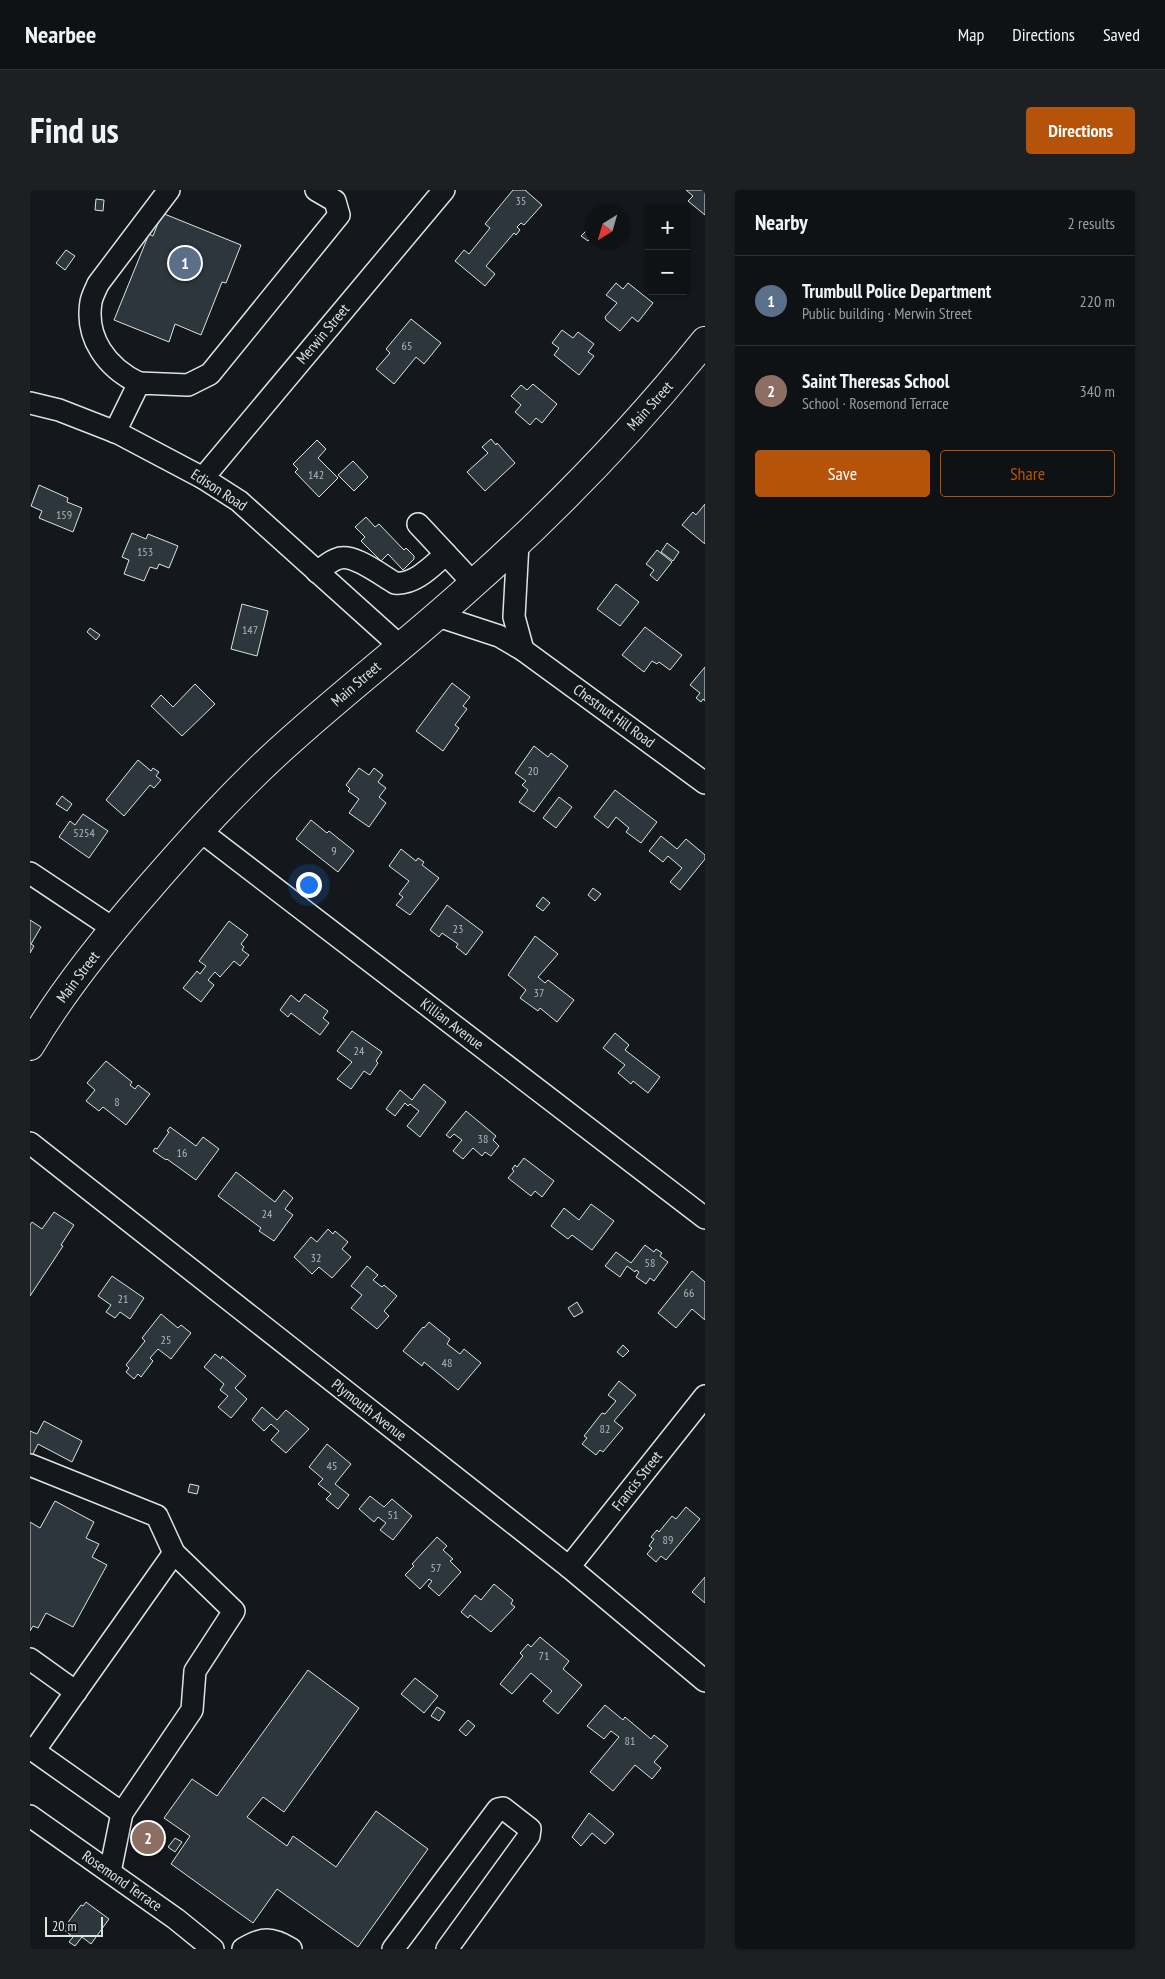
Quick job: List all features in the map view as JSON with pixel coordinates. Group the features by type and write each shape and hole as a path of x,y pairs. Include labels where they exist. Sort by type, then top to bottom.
{"main road":[{"name":"Main Street","path":"30,1046 45,1020 114,929 199,830 289,741 438,616 518,543 590,472 674,380 705,341"}],"street":[{"path":"169,190 98,284 91,302 92,329 102,354 123,375 139,382 188,385 210,374 339,215 334,201 316,190"},
{"name":"Merwin Street","path":"203,478 444,190"},
{"path":"115,432 139,382"},
{"name":"Edison Road","path":"30,404 60,410 115,432 203,478 240,501 400,646"},
{"path":"418,524 474,584"},
{"path":"518,543 514,617 523,650"},
{"path":"317,572 338,558 346,557 359,561 395,582 401,583 408,582 426,571 446,554"},
{"name":"Chestnut Hill Road","path":"438,616 499,636 523,650 705,783"},
{"name":"Killian Avenue","path":"199,830 705,1218"},
{"path":"30,873 114,929"},
{"name":"Plymouth Avenue","path":"30,1143 569,1567 705,1681"},
{"name":"Francis Street","path":"569,1567 705,1396"},
{"path":"30,1465 157,1516 174,1554 234,1611 195,1671 192,1710 122,1812 110,1872"},
{"path":"122,1812 32,1750 76,1692 174,1554"},
{"path":"30,1659 76,1692"},
{"path":"393,1949 498,1809 503,1808 530,1829 529,1836 447,1949"},
{"name":"Rosemond Terrace","path":"30,1816 176,1919 212,1949"},
{"path":"243,1949 262,1940 278,1941 291,1949"}],"building":[{"path":"513,190 525,190 542,205 524,225 521,223 517,227 520,230 516,235 514,233 486,266 495,274 485,286 455,261 464,250 469,254 490,228 485,224"},
{"path":"686,190 705,190 705,215 688,201 693,196"},
{"path":"96,199 104,200 103,211 95,210"},
{"path":"162,213 241,245 226,283 222,282 201,335 175,324 169,342 114,320 149,234 153,236"},
{"path":"66,250 75,256 65,270 56,263"},
{"path":"616,283 623,289 628,283 653,303 638,322 632,317 620,331 606,320 605,317 617,303 606,295"},
{"path":"411,319 441,343 424,364 416,357 394,384 376,369 390,353 386,349"},
{"path":"562,330 573,338 578,332 594,344 588,352 594,356 579,375 554,355 559,348 552,343"},
{"path":"533,384 557,404 542,423 536,418 530,425 515,412 521,405 511,396 521,385 527,390"},
{"path":"491,439 515,463 485,491 467,472 488,453 482,447"},
{"path":"317,440 326,449 318,458 338,478 319,497 295,472 298,469 293,464"},
{"path":"353,461 368,477 354,491 338,475"},
{"path":"39,485 68,498 67,502 82,508 73,532 39,518 42,511 31,506"},
{"path":"705,504 705,544 682,525 693,512 696,515"},
{"path":"366,517 375,527 379,524 404,550 406,548 414,556 414,559 403,570 388,554 381,561 361,541 365,537 355,527"},
{"path":"132,533 146,539 148,534 178,546 169,568 159,564 157,569 150,567 144,581 124,574 129,560 122,557"},
{"path":"667,543 679,552 673,561 661,552"},
{"path":"657,550 672,562 657,581 650,575 654,570 646,564"},
{"path":"616,584 639,602 620,626 597,609"},
{"path":"242,604 268,611 257,656 231,649"},
{"path":"645,627 682,655 670,670 659,662 657,664 652,661 644,672 622,655"},
{"path":"90,628 100,635 96,640 87,632"},
{"path":"705,667 705,701 703,699 701,702 696,698 700,693 690,685"},
{"path":"452,683 470,697 463,706 467,709 455,725 459,728 443,751 416,731"},
{"path":"195,684 215,704 182,736 151,706 161,695 173,707"},
{"path":"534,746 548,757 551,753 568,766 534,812 519,802 528,790 522,785 526,781 515,773"},
{"path":"138,760 151,771 153,768 159,772 156,776 161,780 154,788 150,785 124,816 106,800"},
{"path":"359,768 369,775 374,768 383,775 378,782 386,788 379,797 386,803 369,827 349,813 359,799 348,791 350,789 346,785"},
{"path":"615,790 657,822 641,843 626,832 629,828 616,817 608,828 594,817"},
{"path":"62,796 72,804 67,811 56,804"},
{"path":"559,797 572,807 556,828 543,818"},
{"path":"83,814 108,831 89,858 59,837 70,821 75,825"},
{"path":"311,820 327,833 329,831 354,851 338,872 296,839"},
{"path":"661,836 677,849 686,839 705,855 705,859 680,890 670,882 682,868 668,856 663,862 649,851"},
{"path":"401,849 416,861 418,858 424,862 422,865 439,878 410,915 396,905 403,897 399,894 409,881 389,866"},
{"path":"593,888 601,894 595,901 588,895"},
{"path":"543,897 550,903 543,911 536,906"},
{"path":"447,905 483,932 466,955 456,947 458,944 442,933 439,937 430,930"},
{"path":"30,920 41,927 31,944 34,946 30,953"},
{"path":"229,921 248,935 241,944 244,947 242,950 249,955 240,966 234,961 220,977 215,972 208,980 214,985 201,1002 183,988 197,971 200,974 206,966 199,961"},
{"path":"535,936 558,954 538,977 545,983 548,980 574,1000 557,1022 540,1008 538,1011 520,998 526,990 508,975"},
{"path":"305,994 328,1011 323,1018 329,1023 320,1035 291,1013 288,1017 280,1010 291,995 299,1002"},
{"path":"352,1031 382,1052 376,1061 378,1063 370,1075 364,1071 351,1089 337,1079 352,1062 337,1051"},
{"path":"615,1033 629,1045 625,1050 660,1077 648,1093 633,1081 631,1084 618,1073 625,1065 603,1048"},
{"path":"106,1061 132,1082 130,1085 135,1089 138,1085 150,1094 126,1125 103,1107 99,1111 86,1101 95,1090 87,1083"},
{"path":"424,1084 446,1102 420,1137 407,1126 419,1111 410,1104 408,1106 405,1103 395,1116 386,1109 400,1090 412,1100"},
{"path":"466,1111 496,1136 493,1140 499,1146 491,1156 485,1152 482,1156 473,1148 463,1159 453,1151 462,1140 454,1134 450,1138 446,1135"},
{"path":"170,1127 196,1146 203,1137 219,1149 196,1180 153,1151 155,1148 157,1149 169,1132 167,1131"},
{"path":"524,1158 554,1181 542,1197 535,1191 531,1196 508,1178 514,1171 512,1169 515,1165 517,1167"},
{"path":"236,1172 275,1202 284,1190 293,1198 285,1209 293,1215 274,1241 259,1231 261,1228 218,1196"},
{"path":"591,1204 614,1221 592,1250 572,1235 568,1239 551,1226 564,1208 579,1220"},
{"path":"54,1212 74,1225 61,1245 63,1246 30,1296 30,1225 32,1222 42,1229"},
{"path":"328,1229 333,1234 335,1231 348,1242 342,1249 351,1257 332,1278 319,1267 312,1274 294,1257 311,1237 317,1242"},
{"path":"645,1245 654,1252 656,1249 662,1253 660,1256 668,1262 654,1281 650,1278 646,1284 636,1277 639,1272 636,1270 635,1272 627,1266 620,1277 605,1266 616,1252 631,1263"},
{"path":"367,1266 378,1275 373,1280 382,1287 384,1285 397,1296 384,1311 389,1316 377,1329 351,1308 362,1295 351,1286"},
{"path":"692,1271 705,1282 705,1320 692,1309 676,1328 658,1313"},
{"path":"112,1276 144,1298 130,1319 120,1312 115,1318 106,1312 111,1305 98,1296"},
{"path":"577,1302 583,1312 574,1317 568,1308"},
{"path":"161,1314 178,1328 181,1325 191,1333 171,1359 158,1349 150,1358 153,1361 141,1377 138,1374 134,1379 126,1372 129,1368 126,1365 145,1341 142,1338"},
{"path":"429,1322 450,1339 447,1344 460,1354 464,1349 481,1363 458,1390 424,1362 422,1366 403,1351"},
{"path":"623,1345 629,1351 623,1357 617,1352"},
{"path":"215,1354 221,1359 222,1356 246,1376 235,1388 247,1399 231,1418 218,1407 228,1396 220,1390 224,1384 204,1367"},
{"path":"619,1381 636,1395 614,1421 623,1428 603,1452 600,1450 596,1455 582,1444 587,1438 584,1436 602,1413 605,1414 616,1401 608,1395"},
{"path":"262,1407 277,1420 286,1410 309,1429 286,1453 271,1440 279,1431 271,1424 264,1431 252,1420"},
{"path":"44,1421 82,1441 72,1462 38,1444 32,1456 30,1455 30,1431 37,1434"},
{"path":"327,1444 351,1464 335,1484 349,1495 338,1509 326,1499 331,1494 318,1484 323,1479 309,1467"},
{"path":"190,1484 199,1486 197,1494 188,1492"},
{"path":"370,1496 384,1507 392,1499 412,1516 393,1540 380,1530 386,1523 378,1517 374,1522 359,1509"},
{"path":"55,1501 94,1522 86,1538 99,1544 92,1557 107,1565 73,1627 46,1613 38,1628 33,1626 30,1631 30,1522 40,1528"},
{"path":"686,1507 700,1519 666,1560 661,1556 656,1562 647,1554 652,1548 649,1546 654,1539 651,1537 657,1530 659,1532 672,1516 676,1519"},
{"path":"437,1537 447,1546 443,1550 453,1559 450,1561 461,1572 439,1596 428,1586 432,1581 429,1579 420,1589 405,1575 414,1566 412,1564"},
{"path":"705,1577 705,1603 692,1592"},
{"path":"494,1584 513,1600 511,1604 515,1607 491,1632 470,1615 468,1618 461,1612 475,1595 481,1600"},
{"path":"540,1637 569,1661 563,1669 582,1685 558,1714 543,1701 552,1691 531,1673 512,1694 500,1684 523,1656 520,1653 528,1644 531,1647"},
{"path":"308,1670 359,1708 284,1812 263,1797 247,1817 287,1846 293,1836 336,1867 376,1811 428,1849 358,1947 277,1889 253,1923 171,1864 190,1836 164,1818 192,1779 217,1796"},
{"path":"415,1678 438,1696 424,1713 401,1694"},
{"path":"605,1705 623,1720 625,1717 651,1739 654,1735 668,1746 654,1762 661,1768 652,1779 635,1765 613,1791 590,1772 619,1737 611,1731 604,1739 587,1726"},
{"path":"437,1707 445,1712 439,1721 431,1716"},
{"path":"468,1720 475,1726 466,1736 459,1730"},
{"path":"589,1813 614,1834 605,1844 592,1833 581,1846 572,1837"},
{"path":"175,1838 182,1842 175,1852 168,1847"},
{"path":"86,1902 109,1919 91,1944 82,1937 75,1946 69,1942 73,1937 63,1929 81,1905 83,1906"}],"place":[{"name":"Trumbull Police Department","path":"185,263"},
{"name":"Saint Theresas School","path":"148,1838"}]}
